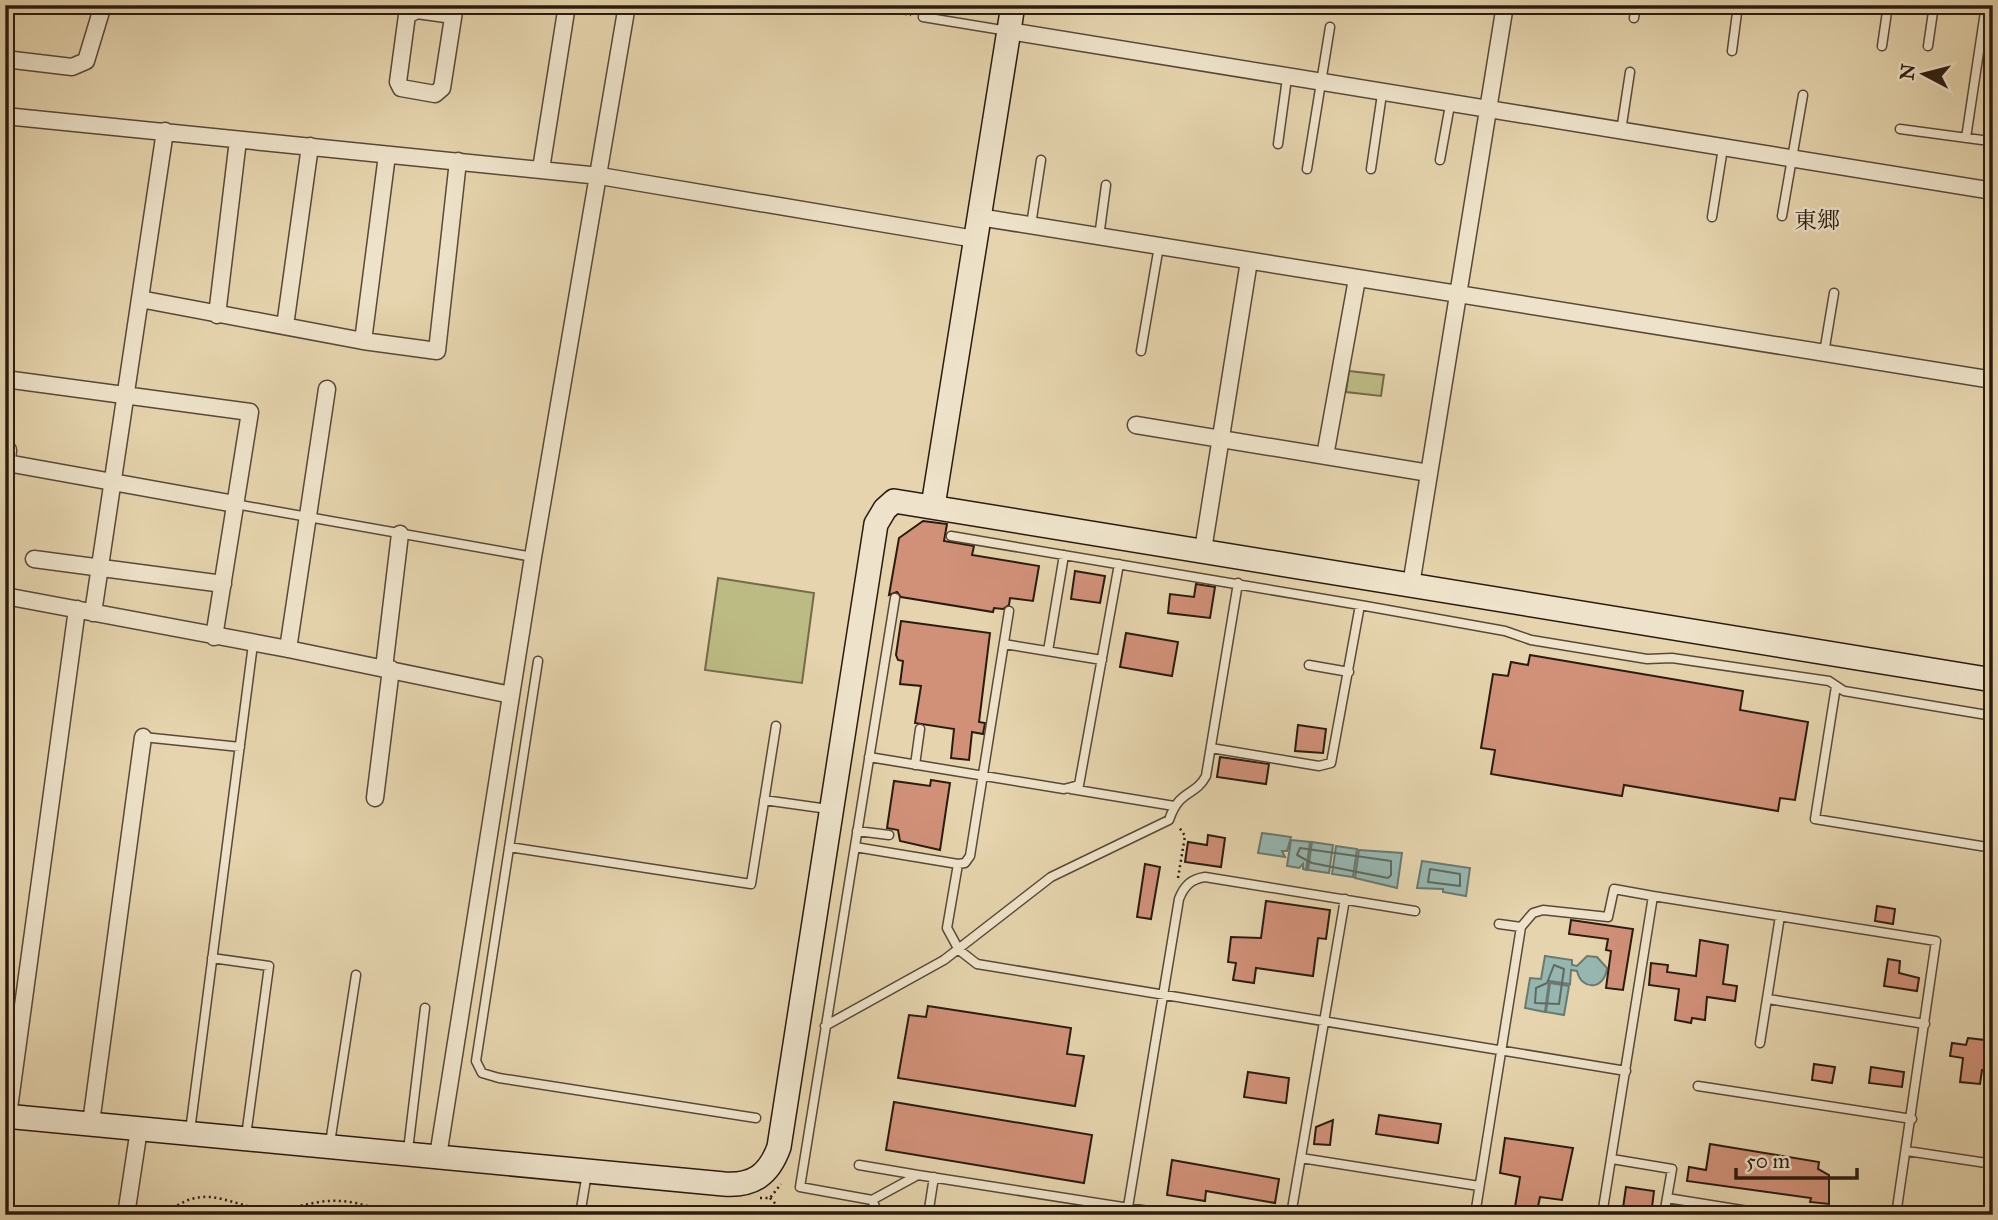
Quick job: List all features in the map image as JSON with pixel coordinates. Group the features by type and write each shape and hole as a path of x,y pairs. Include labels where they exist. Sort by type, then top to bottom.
{"street":[{"path":"5,59 72,67 86,61 103,5"},
{"path":"541,169 567,5"},
{"path":"438,1156 533,558 627,5"},
{"path":"933,506 1013,5"},
{"path":"1411,585 1505,5"},
{"path":"417,10 454,10 442,88 435,94 401,88 398,82 407,15 417,10"},
{"path":"1009,31 1450,105 1489,109 1993,191"},
{"path":"5,116 541,169 977,228 1031,225 1993,380"},
{"path":"93,613 165,131"},
{"path":"217,315 238,140"},
{"path":"285,326 310,146"},
{"path":"363,341 387,155"},
{"path":"140,299 363,341 437,351 458,161"},
{"path":"1203,550 1249,261"},
{"path":"1325,456 1357,279"},
{"path":"5,379 250,412 214,637"},
{"path":"288,649 327,389"},
{"path":"1136,425 1429,473"},
{"path":"6,464 235,503"},
{"path":"77,609 7,1116 739,1185 753,1182 773,1164 779,1147 876,524 885,509 894,501 1993,680"},
{"path":"375,798 400,534"},
{"path":"34,559 223,584"},
{"path":"5,596 387,668 511,695"},
{"path":"90,1123 143,737"},
{"path":"126,1215 139,1129"}],"lane":[{"path":"925,5 923,17 1009,31"},
{"path":"1634,18 1636,5"},
{"path":"1732,51 1738,5"},
{"path":"1882,46 1888,5"},
{"path":"1928,46 1934,5"},
{"path":"1966,138 1986,5"},
{"path":"1307,169 1330,27"},
{"path":"1621,131 1630,72"},
{"path":"1278,144 1287,78"},
{"path":"1371,169 1382,93"},
{"path":"1782,216 1803,95"},
{"path":"1440,160 1450,105"},
{"path":"1900,129 1982,141"},
{"path":"1712,217 1723,148"},
{"path":"1031,225 1041,160"},
{"path":"1099,237 1106,186"},
{"path":"1141,351 1159,246"},
{"path":"1824,353 1834,293"},
{"path":"235,503 533,558"},
{"path":"951,536 1360,604 1505,631 1531,640 1647,659 1672,658 1758,673 1774,672 1829,681 1844,691 1993,716"},
{"path":"1048,651 1064,555"},
{"path":"1071,789 1079,785 1082,777 1119,564"},
{"path":"825,1026 896,989 959,950 1051,877 1169,820 1181,796 1203,783 1238,583"},
{"path":"895,598 800,1188 872,1200 918,1175"},
{"path":"1211,748 1319,766 1331,763 1360,604"},
{"path":"855,847 958,864 965,863 970,856 1009,611"},
{"path":"190,1134 253,644"},
{"path":"1004,644 1102,660"},
{"path":"538,661 476,1061 482,1073 757,1118"},
{"path":"1310,665 1349,672"},
{"path":"1836,686 1815,819 1993,848"},
{"path":"509,847 751,884 776,726"},
{"path":"915,765 920,729"},
{"path":"143,737 240,747"},
{"path":"869,757 1071,789 1172,810"},
{"path":"764,800 831,810"},
{"path":"857,831 888,835"},
{"path":"958,864 947,928 959,950 976,964 1626,1071"},
{"path":"1128,1207 1182,890 1196,878 1205,877 1415,911"},
{"path":"1475,1215 1521,927 1532,914 1543,910 1608,918 1614,889 1936,941 1896,1215"},
{"path":"1602,1215 1653,896"},
{"path":"1291,1215 1345,899"},
{"path":"1760,1043 1780,916"},
{"path":"1499,924 1521,927"},
{"path":"212,958 270,966 245,1139"},
{"path":"329,1146 356,975"},
{"path":"1768,999 1925,1024"},
{"path":"408,1153 425,1008"},
{"path":"1698,1086 1912,1119"},
{"path":"1907,1151 1993,1164"},
{"path":"1301,1158 1479,1186"},
{"path":"1612,1159 1672,1169 1664,1215"},
{"path":"859,1164 1174,1215"},
{"path":"580,1215 588,1171"},
{"path":"928,1215 934,1177"},
{"path":"1667,1198 1773,1215"},
{"path":"872,1200 879,1215"}],"path":[{"path":"856,5 923,17"},
{"path":"1172,810 1185,836 1177,882 1182,890"},
{"path":"164,1215 188,1201 215,1196 267,1209 339,1200 368,1204 392,1215"},
{"path":"770,1198 786,1215"}],"shaded area":[{"path":"1349,371 1384,375 1381,396 1346,392"},
{"path":"718,578 814,593 802,683 705,670"}],"water":[{"path":"1262,833 1291,837 1287,851 1282,851 1285,857 1258,853"},
{"path":"1291,840 1310,842 1306,870 1303,869 1303,864 1299,868 1287,866"},
{"path":"1312,842 1333,845 1329,873 1308,870"},
{"path":"1336,846 1357,849 1353,877 1332,874"},
{"path":"1359,850 1402,853 1397,888 1355,878"},
{"path":"1422,861 1470,868 1466,896 1443,892 1443,889 1417,888"},
{"path":"1545,956 1572,960 1572,965 1577,966 1587,956 1597,957 1607,968 1602,980 1593,985 1588,985 1577,971 1571,970 1570,984 1549,981 1545,1012 1525,1008 1530,978 1541,979"},
{"path":"1550,983 1569,986 1564,1015 1546,1012"}],"building":[{"path":"923,521 947,524 944,541 974,546 972,555 1039,566 1033,601 1010,598 1009,605 1003,609 994,608 993,612 901,597 897,592 889,595 899,538"},
{"path":"1075,571 1105,576 1100,603 1071,599"},
{"path":"1196,584 1215,587 1210,618 1168,613 1170,594 1194,597"},
{"path":"901,621 990,633 979,722 985,723 983,734 972,732 969,760 951,758 954,729 915,723 921,686 900,684 903,661 898,660 896,655"},
{"path":"1126,633 1178,642 1172,676 1120,667"},
{"path":"1530,655 1743,691 1740,710 1808,722 1795,800 1780,798 1778,811 1624,785 1622,796 1491,774 1495,750 1481,748 1493,674 1508,676 1511,662 1528,665"},
{"path":"1298,725 1326,729 1323,753 1295,751"},
{"path":"1220,757 1269,764 1266,784 1217,777"},
{"path":"931,780 950,783 940,850 900,841 898,830 887,828 894,781 930,786"},
{"path":"1208,835 1225,838 1221,867 1185,862 1188,842 1207,845"},
{"path":"1145,864 1160,867 1151,919 1137,917"},
{"path":"1266,901 1330,910 1326,939 1318,938 1313,976 1256,968 1254,983 1233,980 1236,963 1228,962 1231,937 1261,938"},
{"path":"1877,906 1895,909 1893,924 1875,921"},
{"path":"1571,920 1633,929 1623,990 1606,988 1611,951 1606,950 1608,939 1569,934"},
{"path":"1700,940 1728,945 1723,984 1737,986 1735,1001 1707,997 1705,1020 1692,1018 1691,1023 1675,1020 1679,989 1649,985 1651,963 1668,965 1667,972 1696,976"},
{"path":"1888,959 1900,961 1899,973 1919,978 1917,991 1884,986"},
{"path":"928,1006 1071,1028 1067,1054 1084,1056 1075,1106 898,1078 909,1015 926,1017"},
{"path":"1968,1038 1993,1041 1993,1071 1982,1070 1980,1084 1960,1082 1963,1058 1950,1056 1952,1043 1966,1045"},
{"path":"1814,1064 1835,1067 1832,1083 1812,1080"},
{"path":"1871,1067 1904,1072 1902,1087 1869,1083"},
{"path":"1248,1072 1289,1078 1286,1103 1244,1097"},
{"path":"894,1102 1092,1135 1084,1183 886,1150"},
{"path":"1379,1115 1441,1124 1438,1143 1376,1134"},
{"path":"1333,1120 1330,1145 1314,1144 1316,1127"},
{"path":"1505,1138 1573,1148 1562,1200 1540,1197 1537,1211 1515,1207 1520,1177 1500,1173"},
{"path":"1710,1144 1819,1162 1818,1169 1829,1175 1829,1204 1810,1202 1811,1198 1687,1181 1689,1167 1706,1170"},
{"path":"1172,1160 1279,1179 1275,1203 1206,1191 1205,1201 1167,1195"},
{"path":"1626,1187 1654,1191 1651,1215 1622,1215"}],"district":[{"name":"東郷","path":"1817,220"}]}
